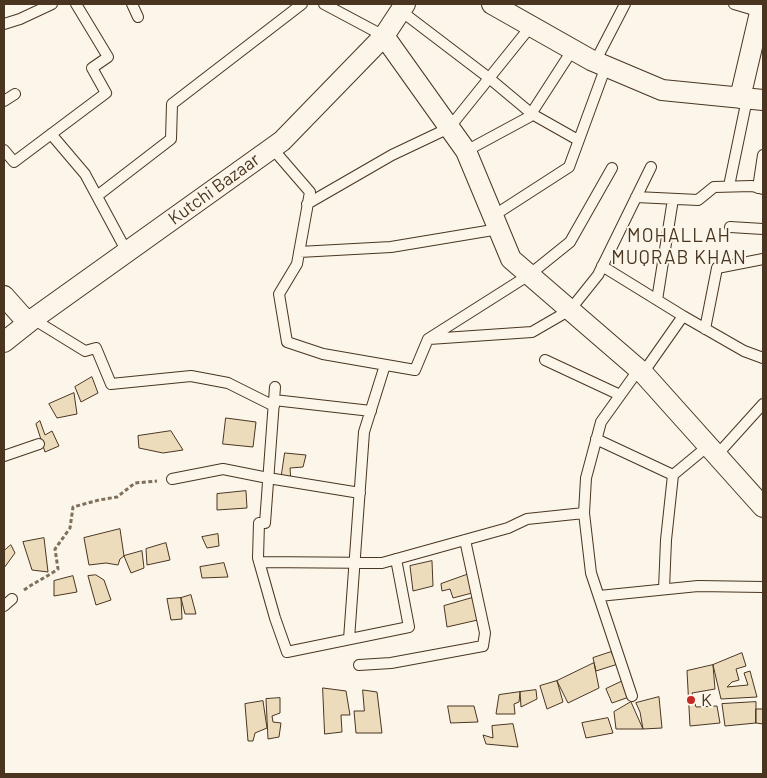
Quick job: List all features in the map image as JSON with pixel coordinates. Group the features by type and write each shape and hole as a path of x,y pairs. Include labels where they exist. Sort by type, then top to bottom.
{"street":[{"path":"492,4 600,64 662,90 750,99 762,8"},
{"name":"Kutchi Bazaar","path":"4,342 30,321 282,140 384,36 403,7"},
{"path":"384,36 466,151 511,259 641,371 763,507"},
{"path":"4,296 30,321"}],"lane":[{"path":"4,24 20,19 52,4"},
{"path":"4,150 14,162 106,93 92,68 108,57 76,4"},
{"path":"132,4 138,17"},
{"path":"97,196 171,139 172,104 302,4"},
{"path":"324,4 384,36"},
{"path":"299,252 391,247 496,223 569,167 600,64 625,4"},
{"path":"734,4 762,8"},
{"path":"403,7 532,114 578,140"},
{"path":"307,204 392,155 449,128 531,26"},
{"path":"466,151 529,117 573,49"},
{"path":"4,101 15,94"},
{"path":"729,186 750,99"},
{"path":"51,134 85,174 127,252"},
{"path":"272,148 310,192 297,264 279,294 286,342 323,354 415,370 428,339 529,274 570,242 612,168"},
{"path":"636,198 698,200 714,187 761,188 763,155"},
{"path":"428,339 532,332 570,310 598,275 650,167"},
{"path":"657,300 673,199"},
{"path":"730,227 763,229"},
{"path":"705,329 717,268 763,259"},
{"path":"602,266 705,329 744,351 763,358"},
{"path":"632,696 591,573 584,513 586,478 602,422 620,395 683,316"},
{"path":"30,321 85,351 96,348 111,384 191,376 228,383 274,403 371,411"},
{"path":"545,360 620,395"},
{"path":"349,639 364,432 384,365"},
{"path":"275,387 265,522 259,522 258,558 275,618 288,652 409,627 396,559"},
{"path":"673,476 712,451 763,404"},
{"path":"596,439 673,476"},
{"path":"4,456 39,444"},
{"path":"172,479 223,469 360,493"},
{"path":"664,589 666,540 673,476"},
{"path":"259,562 382,563 508,528 526,520 584,513"},
{"path":"359,665 390,663 483,646 485,633 465,540"},
{"path":"599,596 698,586 763,587"}],"path":[{"path":"7,601 31,585 45,579 58,569 55,549 70,528 73,507 117,497 135,483 172,479"}],"building":[{"path":"92,377 98,393 81,402 75,387"},
{"path":"74,393 77,414 57,418 49,404"},
{"path":"226,418 256,422 253,447 223,444"},
{"path":"40,421 45,435 52,431 59,446 45,452 36,424"},
{"path":"171,431 183,450 163,453 139,448 138,436"},
{"path":"285,453 306,455 303,467 290,468 291,482 281,480"},
{"path":"246,491 247,508 217,510 217,494"},
{"path":"120,529 124,556 120,559 118,565 106,563 89,565 84,538"},
{"path":"218,534 219,546 207,548 202,537"},
{"path":"44,538 48,572 32,570 23,542"},
{"path":"166,543 170,560 147,565 146,549"},
{"path":"11,545 15,553 4,568 4,551"},
{"path":"142,551 144,568 131,573 124,556"},
{"path":"432,561 433,586 413,591 410,566"},
{"path":"224,563 228,577 202,578 200,567"},
{"path":"469,574 472,593 453,598 450,589 442,591 441,584"},
{"path":"96,575 104,580 111,600 96,605 88,576"},
{"path":"73,576 77,592 54,596 54,581"},
{"path":"191,595 196,614 185,614 181,598"},
{"path":"181,598 182,619 171,620 167,599"},
{"path":"472,598 482,619 447,627 444,606"},
{"path":"611,652 618,664 596,671 593,658"},
{"name":"K","path":"742,653 746,666 736,669 739,680 732,682 727,687 748,685 744,673 750,671 757,697 721,699 713,665"},
{"path":"594,663 599,688 568,703 557,681"},
{"name":"K","path":"713,665 715,689 692,693 696,707 717,706 720,723 690,726 687,671"},
{"path":"627,679 632,696 612,703 606,689"},
{"path":"557,681 563,702 547,709 540,686"},
{"path":"323,688 346,691 350,715 341,715 342,732 325,734"},
{"path":"363,690 377,692 382,733 356,733 354,711 364,711"},
{"path":"536,690 537,699 521,707 520,692"},
{"path":"520,692 519,702 514,704 515,714 496,714 499,695"},
{"name":"K","path":"659,697 662,728 643,729 640,712 636,703"},
{"path":"280,698 280,713 272,716 273,722 281,723 279,737 268,739 266,699"},
{"path":"263,701 267,728 255,733 253,741 248,741 245,704"},
{"path":"631,702 643,729 616,729 614,712"},
{"name":"K","path":"756,702 756,723 725,726 722,704"},
{"path":"448,706 474,706 478,722 451,723"},
{"name":"K","path":"756,709 763,709 763,724 756,723"},
{"path":"608,718 613,733 586,738 582,723"},
{"path":"513,724 518,747 486,744 483,735 493,738 492,726"}],"place":[{"name":"K","path":"691,700"}],"district":[{"name":"MOHALLAH MUQRAB KHAN","path":"679,247"}]}
